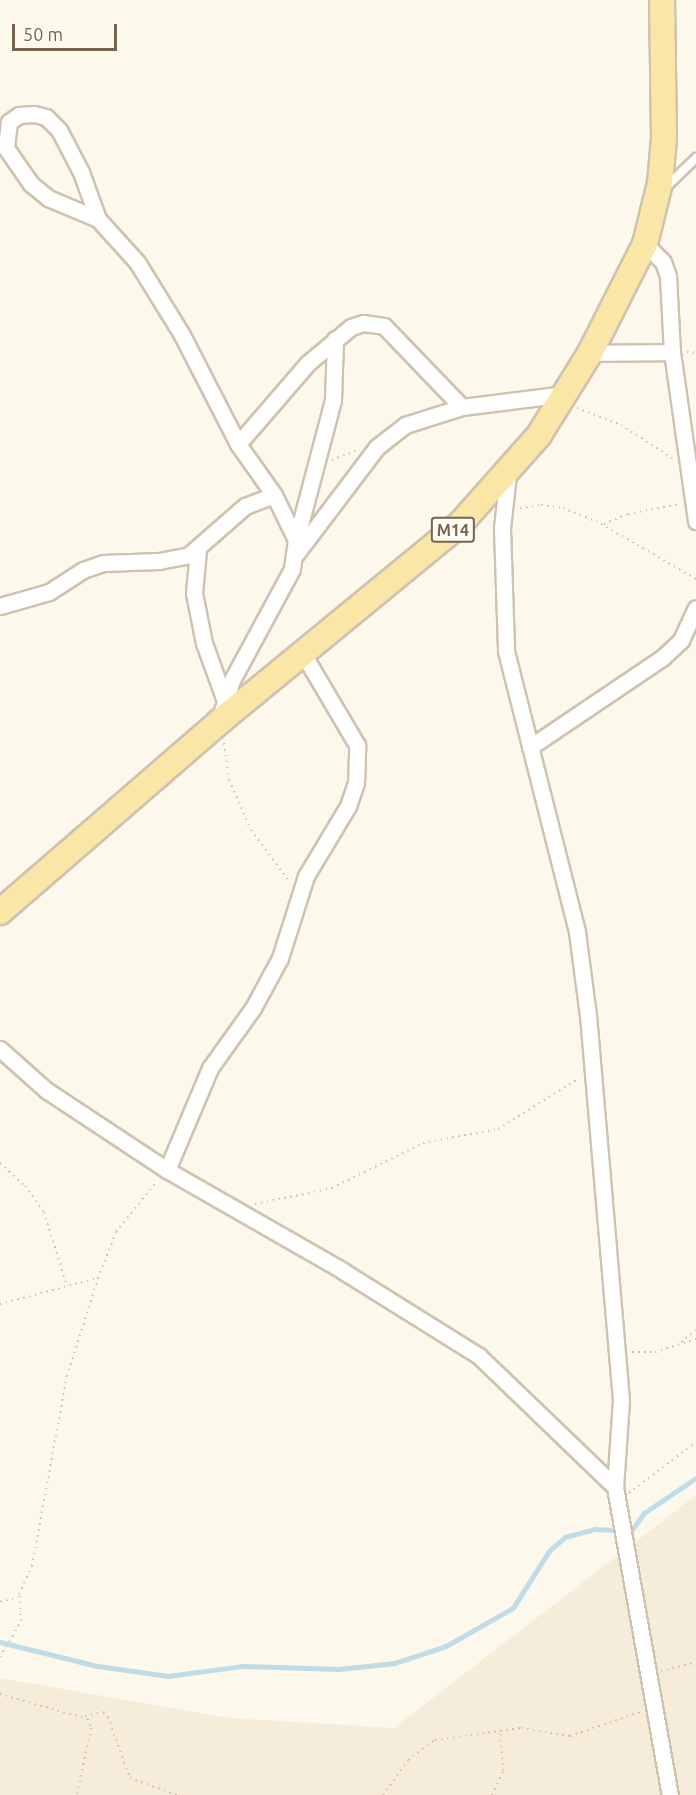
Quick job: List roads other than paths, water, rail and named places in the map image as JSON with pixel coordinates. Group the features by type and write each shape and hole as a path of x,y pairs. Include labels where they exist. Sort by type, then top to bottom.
{"main road":[{"name":"M14","path":"0,912 222,712 302,652 461,523 510,468 562,399 590,353 645,244 664,138 662,0"}],"street":[{"path":"98,219 70,210 31,184 6,147 9,122 19,116 34,114 46,117 59,130 81,172 98,219 137,262 183,335 238,444 274,495 296,547"},
{"path":"645,244 667,269 672,352 696,521"},
{"path":"238,444 285,387 335,339 363,323 384,326 462,407"},
{"path":"222,712 232,680 281,591 296,547 312,476 333,400 335,339"},
{"path":"590,353 672,352"},
{"path":"296,547 377,447 405,425 462,407 562,399"},
{"path":"510,468 502,513 506,651 577,932 593,1069 621,1400 616,1494 670,1795"},
{"path":"0,606 49,592 83,570 103,563 159,561 198,550 245,506 274,495"},
{"path":"198,550 194,593 222,712"},
{"path":"530,747 662,658 681,640 696,608"},
{"path":"167,1170 216,1057 253,1008 280,958 306,876 348,806 356,783 360,756 302,652"},
{"path":"0,1049 46,1090 167,1170 343,1270 479,1356 616,1494"}],"lane":[{"path":"654,198 696,158"}],"waterway":[{"path":"0,1642 98,1666 168,1676 243,1666 339,1669 395,1663 446,1646 513,1608 549,1551 565,1537 595,1529 631,1531 644,1513 696,1478"}]}
